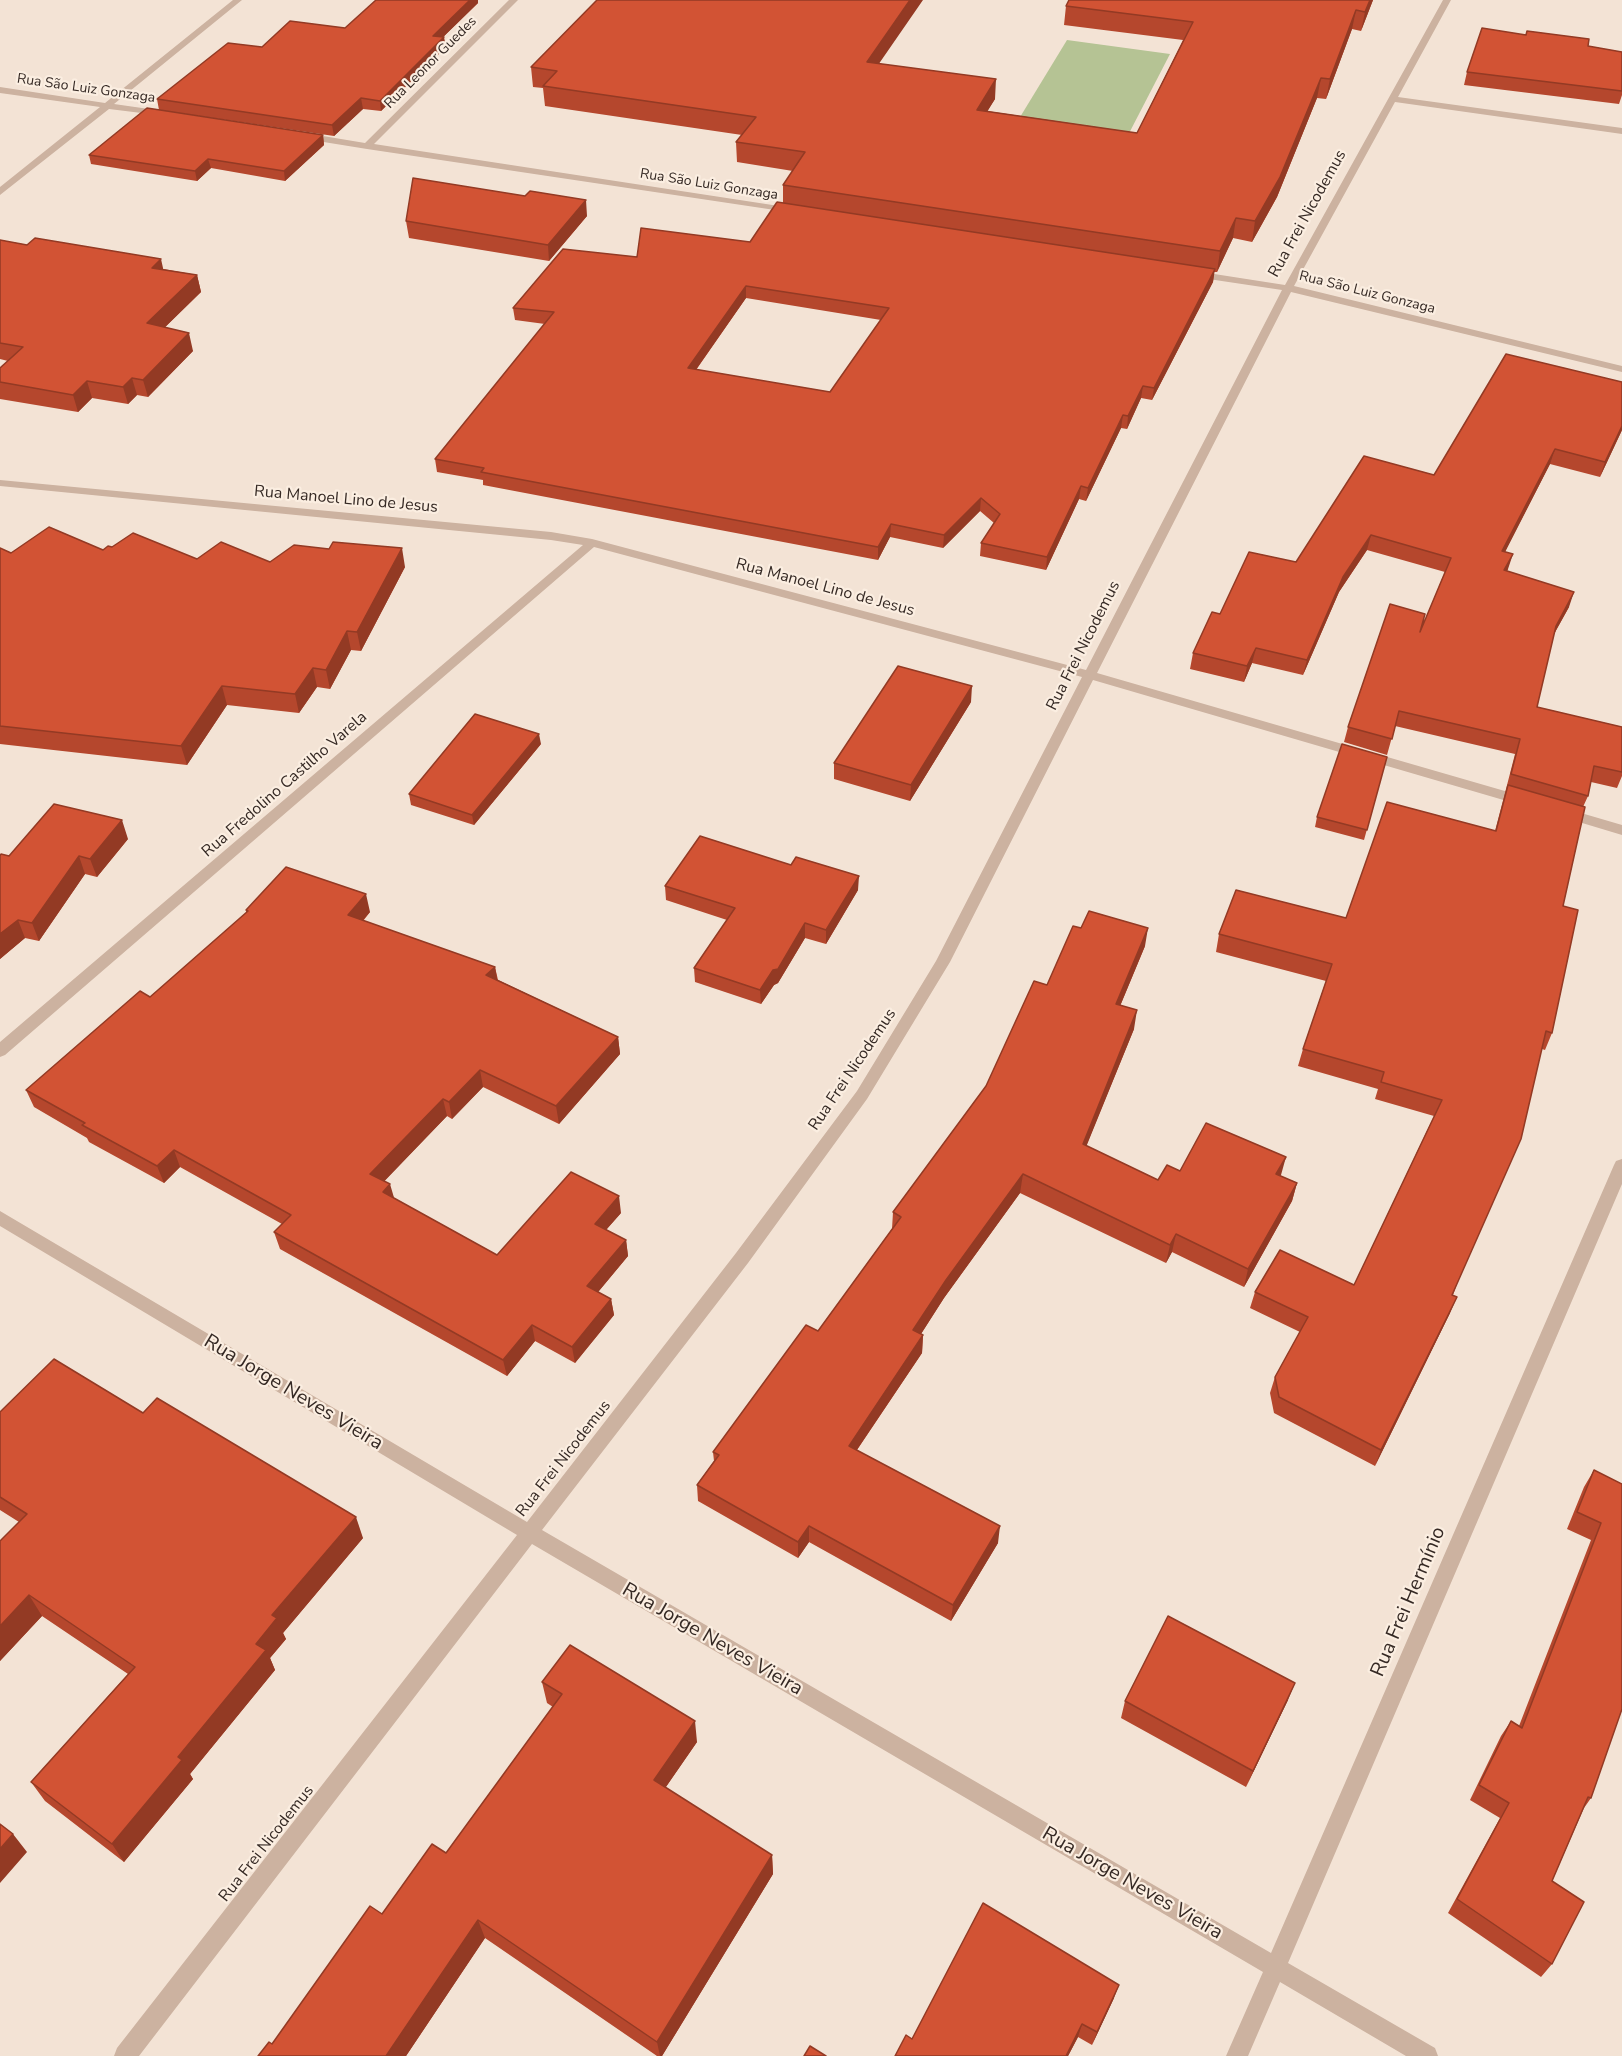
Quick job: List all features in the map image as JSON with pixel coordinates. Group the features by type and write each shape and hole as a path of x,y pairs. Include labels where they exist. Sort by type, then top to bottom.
{"street":[{"path":"0,192 238,0"},
{"name":"Rua Leonor Guedes","path":"367,146 514,0"},
{"name":"Rua Frei Nicodemus","path":"125,2056 742,1258 862,1095 943,963 1288,288 1447,0"},
{"name":"Rua São Luiz Gonzaga","path":"0,90 178,117"},
{"path":"1392,99 1622,131"},
{"name":"Rua São Luiz Gonzaga","path":"296,135 804,213"},
{"name":"Rua São Luiz Gonzaga","path":"1182,272 1288,288 1622,369"},
{"name":"Rua Manoel Lino de Jesus","path":"0,483 551,536 592,543 1089,675 1531,803"},
{"name":"Rua Fredolino Castilho Varela","path":"0,1052 592,543"},
{"path":"1554,810 1622,830"},
{"name":"Rua Frei Hermínio","path":"1237,2056 1622,1166"},
{"name":"Rua Jorge Neves Vieira","path":"0,1218 530,1533 1427,2056"}],"green space":[{"path":"1067,40 1170,54 1124,143 1014,127"}],"building":[{"path":"376,0 470,0 433,36 444,37 380,101 361,98 332,125 157,99 228,43 262,47 290,21 345,28"},
{"path":"597,0 910,0 867,62 996,79 977,110 1137,133 1193,22 1066,6 1069,0 1370,0 1365,12 1356,10 1330,79 1321,78 1280,177 1255,221 1236,218 1220,251 783,185 805,152 736,142 756,117 543,86 557,71 531,67"},
{"path":"1482,28 1526,35 1527,31 1589,39 1588,46 1622,52 1622,91 1467,72"},
{"path":"147,108 323,135 284,171 208,159 195,171 89,155"},
{"path":"413,178 525,196 530,191 586,200 548,245 406,221"},
{"path":"777,202 1215,269 1154,388 1143,386 1128,416 1123,415 1088,488 1081,486 1047,557 981,543 1000,514 981,498 944,535 891,524 878,547 481,472 484,468 435,459 554,312 513,308 563,249 637,257 641,228 750,242","holes":["746,286 889,308 830,392 688,368"]},
{"path":"35,238 161,259 152,268 197,275 147,323 189,333 143,380 132,378 123,387 87,381 73,395 0,382 0,368 23,347 0,343 0,240 27,245"},
{"path":"1506,354 1622,382 1622,426 1605,462 1555,449 1502,551 1513,554 1504,570 1574,592 1556,626 1537,707 1622,727 1622,772 1594,766 1588,796 1511,774 1520,739 1399,711 1392,739 1348,727 1390,604 1425,614 1420,632 1451,558 1371,535 1343,577 1307,660 1256,648 1247,666 1193,653 1212,612 1220,614 1249,552 1296,562 1364,456 1434,475"},
{"path":"49,527 103,550 108,546 112,547 133,533 197,559 221,542 270,562 294,545 329,549 333,542 402,548 357,632 347,631 326,670 313,668 295,694 222,686 181,746 0,726 0,548 11,553"},
{"path":"898,666 972,686 911,785 834,763"},
{"path":"475,714 539,734 472,815 409,794"},
{"path":"1342,744 1387,757 1367,830 1317,817"},
{"path":"1508,785 1585,807 1563,906 1578,910 1552,1033 1546,1031 1521,1139 1452,1295 1457,1297 1381,1450 1279,1397 1275,1377 1308,1317 1255,1292 1280,1250 1354,1285 1442,1100 1381,1082 1384,1072 1303,1049 1332,964 1219,934 1236,890 1346,918 1387,802 1496,831"},
{"path":"54,804 122,820 90,859 79,856 32,923 18,920 0,934 0,856 1,854 9,856"},
{"path":"700,836 791,865 796,857 859,876 826,930 805,923 778,969 773,970 760,990 694,968 735,908 665,886"},
{"path":"286,867 366,894 348,915 495,967 486,975 618,1037 556,1106 480,1070 449,1102 443,1099 370,1174 390,1184 383,1192 497,1255 571,1172 619,1196 595,1224 626,1240 587,1286 611,1299 572,1347 532,1325 503,1360 274,1232 291,1215 174,1150 157,1166 82,1125 85,1123 26,1090 140,991 150,997 248,911 246,910"},
{"path":"1089,911 1148,928 1116,1004 1137,1010 1083,1144 1158,1180 1167,1165 1180,1171 1206,1123 1286,1157 1276,1174 1297,1183 1248,1269 1176,1234 1170,1245 1023,1174 946,1280 913,1330 923,1335 849,1446 1000,1526 953,1605 809,1526 798,1542 697,1485 719,1455 713,1452 806,1325 818,1331 901,1217 893,1212 986,1086 1034,981 1047,985 1073,926 1081,928"},
{"path":"54,1359 143,1413 157,1398 356,1517 272,1615 277,1618 256,1644 266,1650 178,1757 182,1760 112,1844 31,1782 135,1667 29,1595 0,1626 0,1541 27,1514 0,1497 0,1412"},
{"path":"1594,1470 1622,1484 1622,1709 1591,1798 1588,1797 1552,1881 1584,1902 1552,1964 1457,1899 1509,1803 1479,1785 1511,1721 1522,1728 1601,1523 1577,1512"},
{"path":"1168,1616 1295,1683 1253,1771 1125,1701"},
{"path":"570,1645 695,1721 654,1780 772,1855 657,2042 478,1920 386,2056 258,2056 269,2042 272,2044 370,1906 382,1914 432,1844 446,1853 562,1694 542,1682"},
{"path":"0,1824 13,1834 0,1849"},
{"path":"983,1903 1119,1985 1097,2032 1082,2024 1066,2056 895,2056 906,2035 912,2039"},
{"path":"810,2046 826,2056 804,2056"}]}
